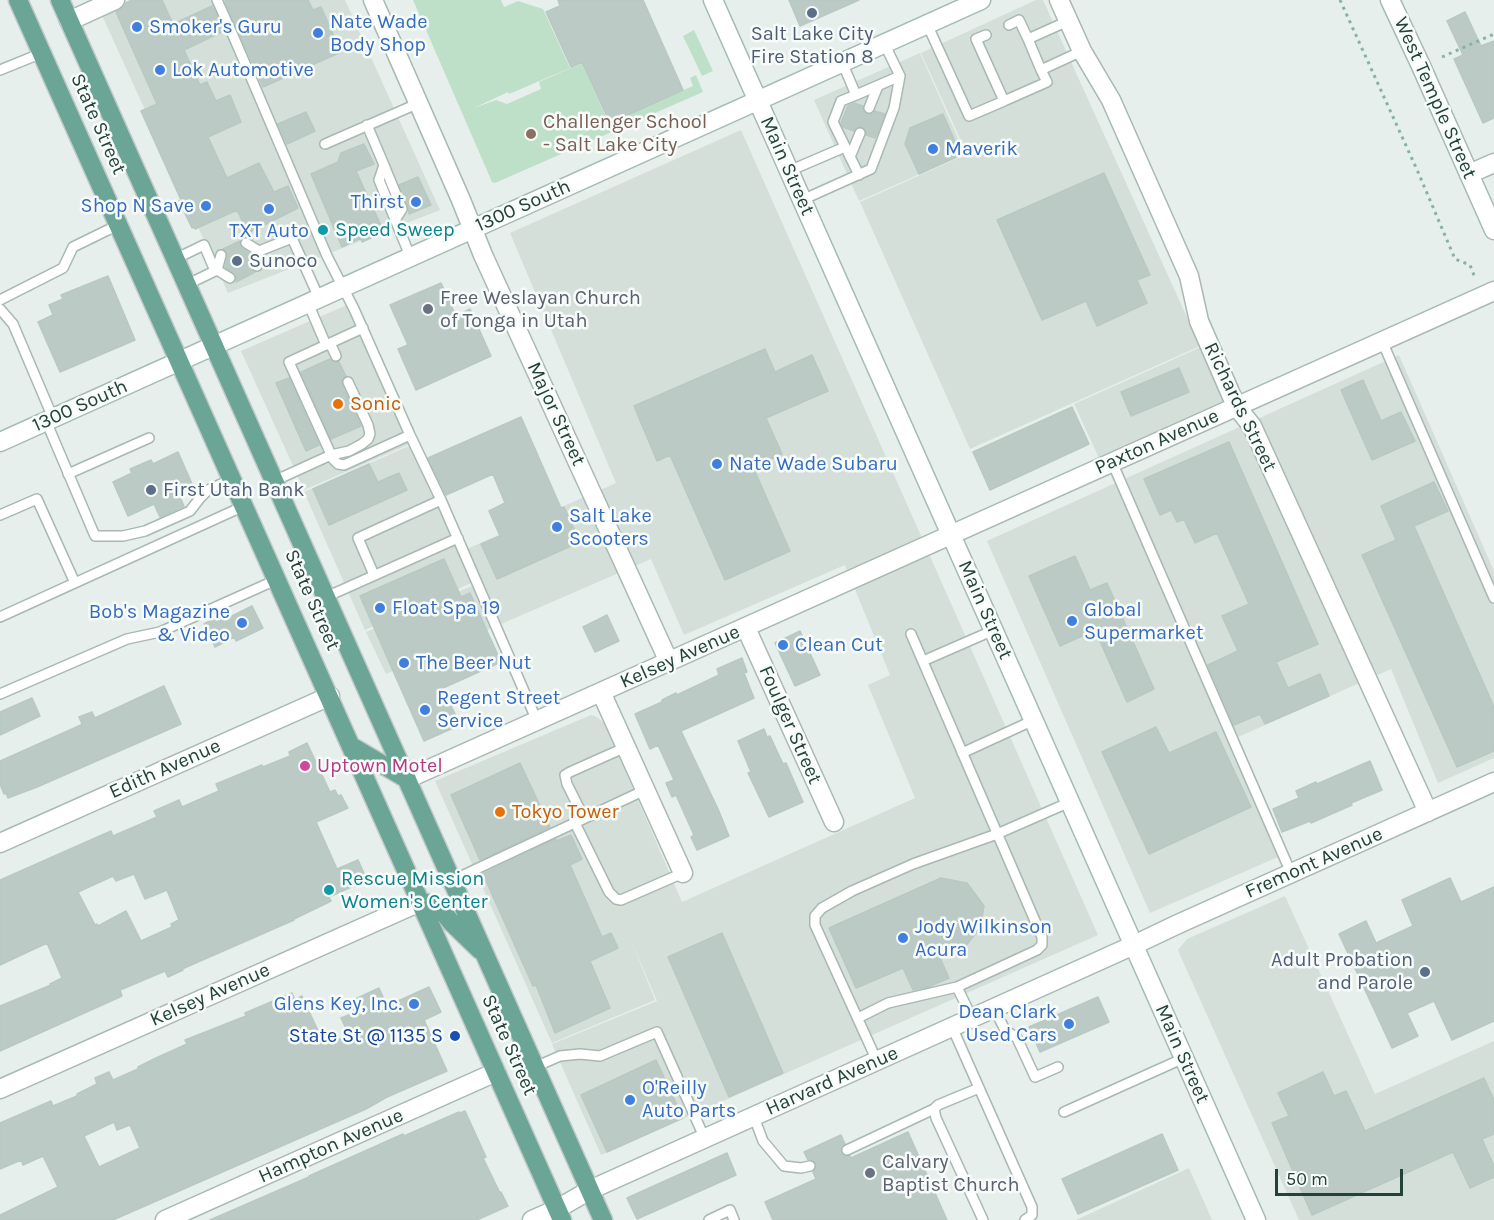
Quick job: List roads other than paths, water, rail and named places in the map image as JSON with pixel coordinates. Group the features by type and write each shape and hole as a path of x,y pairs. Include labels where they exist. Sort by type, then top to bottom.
{"main road":[{"name":"State Street","path":"18,0 560,1214"},
{"name":"State Street","path":"60,0 603,1220"},
{"path":"351,746 407,779"},
{"path":"420,902 433,904 438,908 487,957"}],"street":[{"path":"69,21 115,0"},
{"name":"Major Street","path":"373,0 483,255 669,662"},
{"name":"Main Street","path":"712,0 1256,1220"},
{"name":"1300 South","path":"0,442 981,0"},
{"name":"Richards Street","path":"1059,0 1082,51 1111,100 1189,276 1198,321 1236,406 1252,426 1428,812"},
{"name":"West Temple Street","path":"1390,0 1494,230"},
{"path":"1469,174 1494,163"},
{"name":"Paxton Avenue","path":"952,536 992,515 1494,291"},
{"name":"Kelsey Avenue","path":"407,779 952,536"},
{"name":"Foulger Street","path":"746,627 834,822"},
{"path":"601,692 683,873"},
{"name":"Edith Avenue","path":"0,843 330,696"},
{"name":"Fremont Avenue","path":"1134,945 1494,782"},
{"name":"Kelsey Avenue","path":"0,1089 420,902"},
{"name":"Harvard Avenue","path":"532,1220 560,1214 590,1190 1134,945"},
{"name":"Hampton Avenue","path":"165,1220 496,1072"}],"lane":[{"path":"217,0 327,256 363,328 441,500 537,721"},
{"path":"1001,96 1047,82 1019,20 1009,25"},
{"path":"1014,37 1027,38 1068,21"},
{"path":"927,24 969,116 1001,96 1010,87"},
{"path":"986,35 976,39 987,49 987,63 1001,96"},
{"path":"1020,48 1027,38"},
{"path":"802,200 871,169 894,108 900,76 884,43"},
{"path":"1032,77 1040,68 1082,51"},
{"path":"0,70 42,53"},
{"path":"987,63 997,58"},
{"path":"842,62 856,95"},
{"path":"1027,66 1040,68"},
{"path":"994,80 1005,75"},
{"path":"859,175 833,122 842,101 900,76"},
{"path":"869,108 878,86"},
{"path":"325,144 419,103"},
{"path":"367,125 384,165 379,180 410,256"},
{"path":"850,157 860,133"},
{"path":"789,171 845,147"},
{"path":"0,300 63,268 73,247 118,225"},
{"path":"255,253 292,237 328,344 336,356"},
{"path":"246,243 255,253 257,266"},
{"path":"175,259 204,245 219,269 230,278"},
{"path":"219,269 220,255"},
{"path":"186,285 219,269"},
{"path":"0,309 13,324 50,419 68,474 95,536 123,536 145,531 190,511 208,490 232,479"},
{"path":"363,328 289,362 331,455 338,464 344,465 410,435"},
{"path":"1382,341 1494,598"},
{"path":"274,480 331,455 343,453 368,439 370,434 368,425 348,382"},
{"path":"68,474 149,438"},
{"path":"1112,462 1291,873"},
{"path":"0,515 37,499 75,583"},
{"path":"374,574 358,538 441,500"},
{"path":"0,617 244,506"},
{"path":"326,597 458,538"},
{"path":"0,694 128,639 160,633 278,579"},
{"path":"923,661 994,630"},
{"path":"858,1018 888,1003 957,987 1037,950 1042,945 1042,937 911,634"},
{"path":"962,753 1034,720"},
{"path":"584,819 565,775 626,747"},
{"path":"453,880 645,790"},
{"path":"877,1061 815,924 815,916 822,908 852,891 913,864 997,834 1070,802"},
{"path":"575,823 609,892 616,899 621,900 683,873"},
{"path":"957,987 972,1018"},
{"path":"994,1008 1005,1030 1017,1038 1035,1077 1058,1067"},
{"path":"952,1028 1032,1207 1032,1215 1025,1220"},
{"path":"535,1067 560,1056 580,1054 600,1056 657,1032 705,1139"},
{"path":"1064,1113 1184,1058"},
{"path":"847,1150 934,1109 938,1105 979,1088"},
{"path":"934,1109 936,1118 983,1220"},
{"path":"754,1117 763,1141 784,1166 801,1168 810,1166"},
{"path":"709,1220 730,1210 734,1220"}],"place":[{"name":"Salt Lake City Fire Station 8","path":"812,13"},
{"name":"Smoker's Guru","path":"137,27"},
{"name":"Nate Wade Body Shop","path":"318,33"},
{"name":"Lok Automotive","path":"160,70"},
{"name":"Challenger School - Salt Lake City","path":"531,134"},
{"name":"Maverik","path":"933,149"},
{"name":"Thirst","path":"416,202"},
{"name":"Shop N Save","path":"206,206"},
{"name":"TXT Auto","path":"269,209"},
{"name":"Speed Sweep","path":"323,230"},
{"name":"Sunoco","path":"237,261"},
{"name":"Free Weslayan Church of Tonga in Utah","path":"428,309"},
{"name":"Sonic","path":"338,404"},
{"name":"Nate Wade Subaru","path":"717,464"},
{"name":"First Utah Bank","path":"151,490"},
{"name":"Salt Lake Scooters","path":"557,527"},
{"name":"Float Spa 19","path":"380,608"},
{"name":"Global Supermarket","path":"1072,621"},
{"name":"Bob's Magazine & Video","path":"242,623"},
{"name":"Clean Cut","path":"783,645"},
{"name":"The Beer Nut","path":"404,663"},
{"name":"Regent Street Service","path":"425,710"},
{"name":"Uptown Motel","path":"305,766"},
{"name":"Tokyo Tower","path":"500,812"},
{"name":"Rescue Mission Women's Center","path":"329,890"},
{"name":"Jody Wilkinson Acura","path":"903,938"},
{"name":"Adult Probation and Parole","path":"1425,972"},
{"name":"Glens Key, Inc.","path":"414,1004"},
{"name":"Dean Clark Used Cars","path":"1069,1024"},
{"name":"State St @ 1135 S","path":"455,1036"},
{"name":"O'Reilly Auto Parts","path":"630,1100"},
{"name":"Calvary Baptist Church","path":"870,1173"}]}
